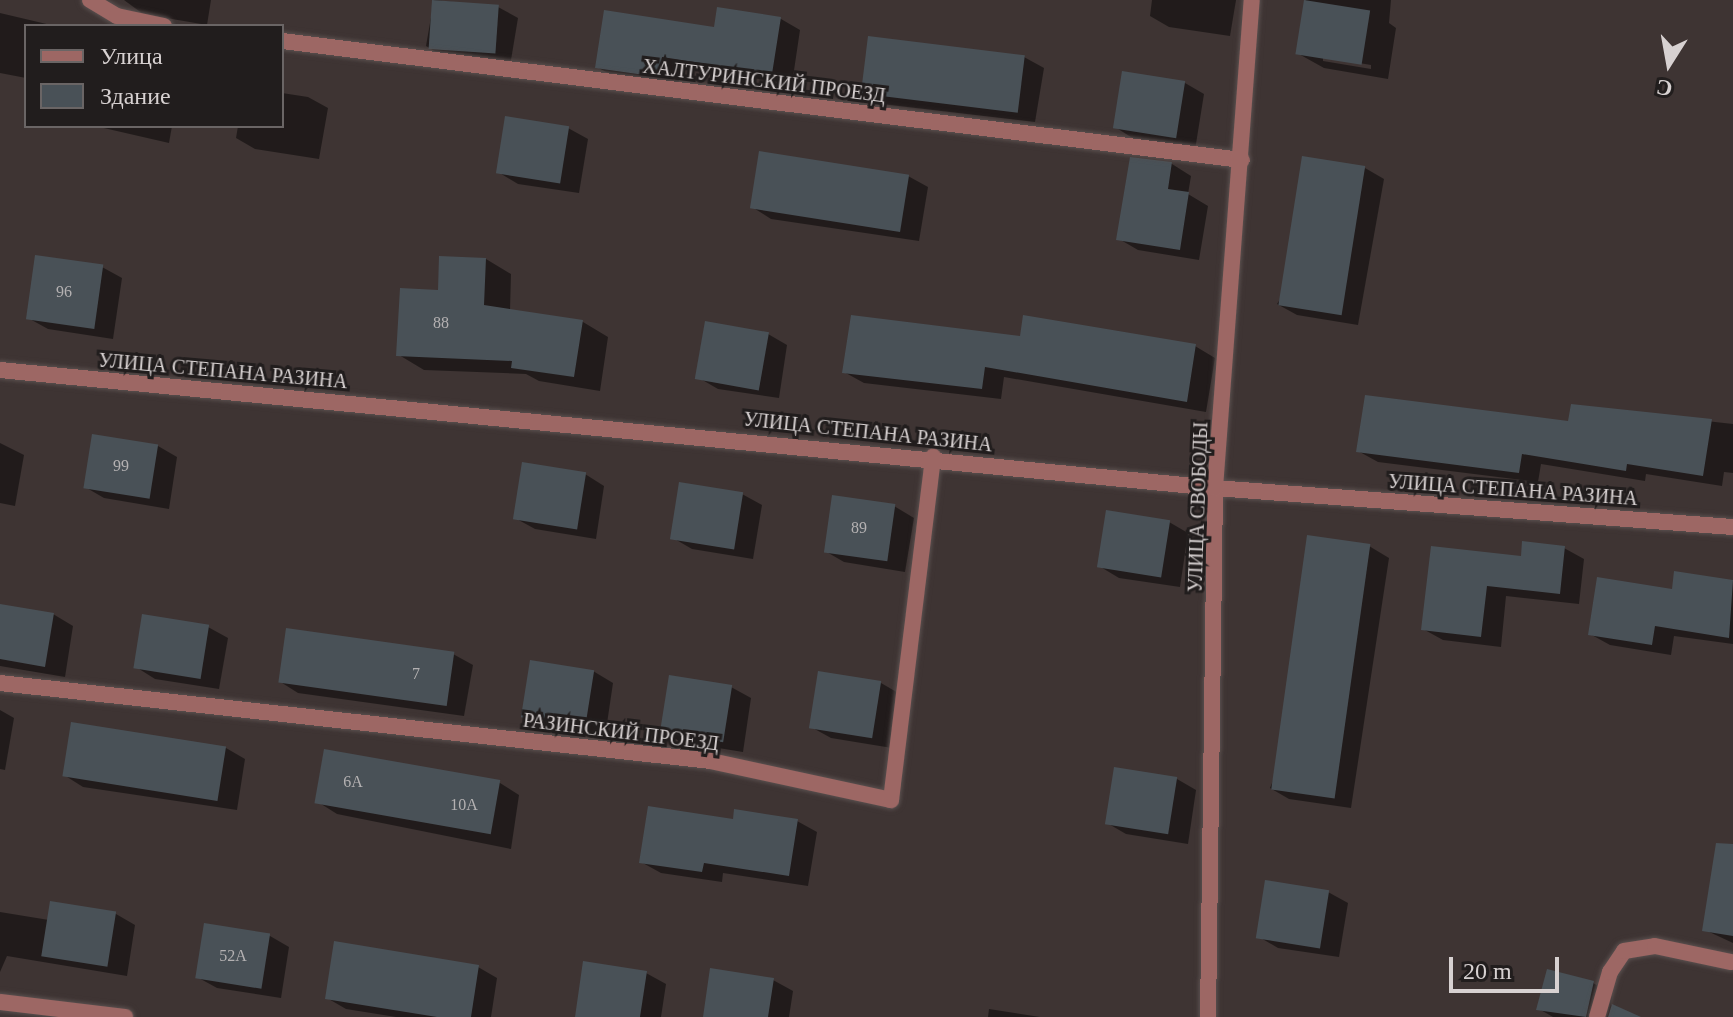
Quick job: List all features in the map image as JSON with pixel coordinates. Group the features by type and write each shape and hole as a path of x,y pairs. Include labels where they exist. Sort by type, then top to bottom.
{"street":[{"path":"90,0 117,16 155,24"},
{"name":"УЛИЦА СВОБОДЫ","path":"1208,1017 1215,488 1252,0"},
{"name":"ХАЛТУРИНСКИЙ ПРОЕЗД","path":"284,41 1242,160"},
{"name":"УЛИЦА СТЕПАНА РАЗИНА","path":"0,370 933,457 1215,488 1733,527"},
{"name":"РАЗИНСКИЙ ПРОЕЗД","path":"0,683 711,761 891,800 933,457"},
{"path":"1597,1017 1610,972 1624,951 1655,946 1731,962"},
{"path":"0,1002 125,1017"}],"building":[{"path":"432,0 499,5 495,54 429,49"},
{"path":"1304,0 1370,10 1362,65 1295,54"},
{"path":"717,7 781,17 772,74 662,57 659,77 595,68 604,10 714,27"},
{"path":"868,36 1025,55 1018,113 861,94"},
{"path":"1122,71 1185,81 1176,138 1113,128"},
{"path":"505,116 569,126 560,183 496,173"},
{"path":"759,151 909,175 900,232 750,208"},
{"path":"1302,156 1365,166 1342,315 1278,305"},
{"path":"1130,157 1172,162 1168,189 1189,192 1180,250 1116,240"},
{"path":"35,255 103,265 94,329 26,319"},
{"path":"439,256 486,258 484,305 583,320 574,377 511,368 512,361 396,356 400,288 438,290"},
{"path":"851,315 1020,336 1023,315 1196,344 1187,402 985,367 982,389 842,373"},
{"path":"705,321 769,332 759,390 695,379"},
{"path":"1365,395 1568,421 1571,404 1712,419 1703,476 1627,464 1626,471 1522,454 1519,473 1356,452"},
{"path":"92,434 158,444 150,499 83,488"},
{"path":"522,462 586,472 577,529 513,519"},
{"path":"679,482 743,492 734,549 670,539"},
{"path":"832,495 895,504 887,561 824,552"},
{"path":"1106,510 1170,520 1161,577 1097,567"},
{"path":"1307,535 1370,544 1335,798 1271,789"},
{"path":"1522,541 1565,546 1560,594 1487,586 1481,637 1421,630 1431,546 1521,556"},
{"path":"1674,571 1733,580 1729,638 1655,626 1652,645 1588,635 1597,577 1672,589"},
{"path":"0,604 54,613 45,667 0,659"},
{"path":"142,614 209,625 201,679 133,668"},
{"path":"286,628 454,652 447,706 278,682"},
{"path":"530,660 594,670 585,727 521,717"},
{"path":"818,671 881,681 872,738 809,728"},
{"path":"669,675 732,685 723,742 660,732"},
{"path":"71,722 226,747 217,801 62,776"},
{"path":"324,749 500,780 491,834 314,803"},
{"path":"1114,767 1177,777 1168,834 1105,824"},
{"path":"648,806 733,819 734,809 798,819 789,876 704,863 702,872 639,863"},
{"path":"1716,843 1733,844 1733,936 1702,931"},
{"path":"1265,880 1329,890 1320,948 1256,938"},
{"path":"50,901 116,911 107,967 41,956"},
{"path":"204,923 270,933 261,989 195,978"},
{"path":"334,941 479,965 471,1017 437,1017 325,999"},
{"path":"583,961 647,971 640,1017 575,1017"},
{"path":"710,968 774,978 768,1017 703,1017"},
{"path":"1547,969 1594,981 1586,1017 1536,1010"},
{"path":"1612,1004 1641,1017 1608,1017"}]}
